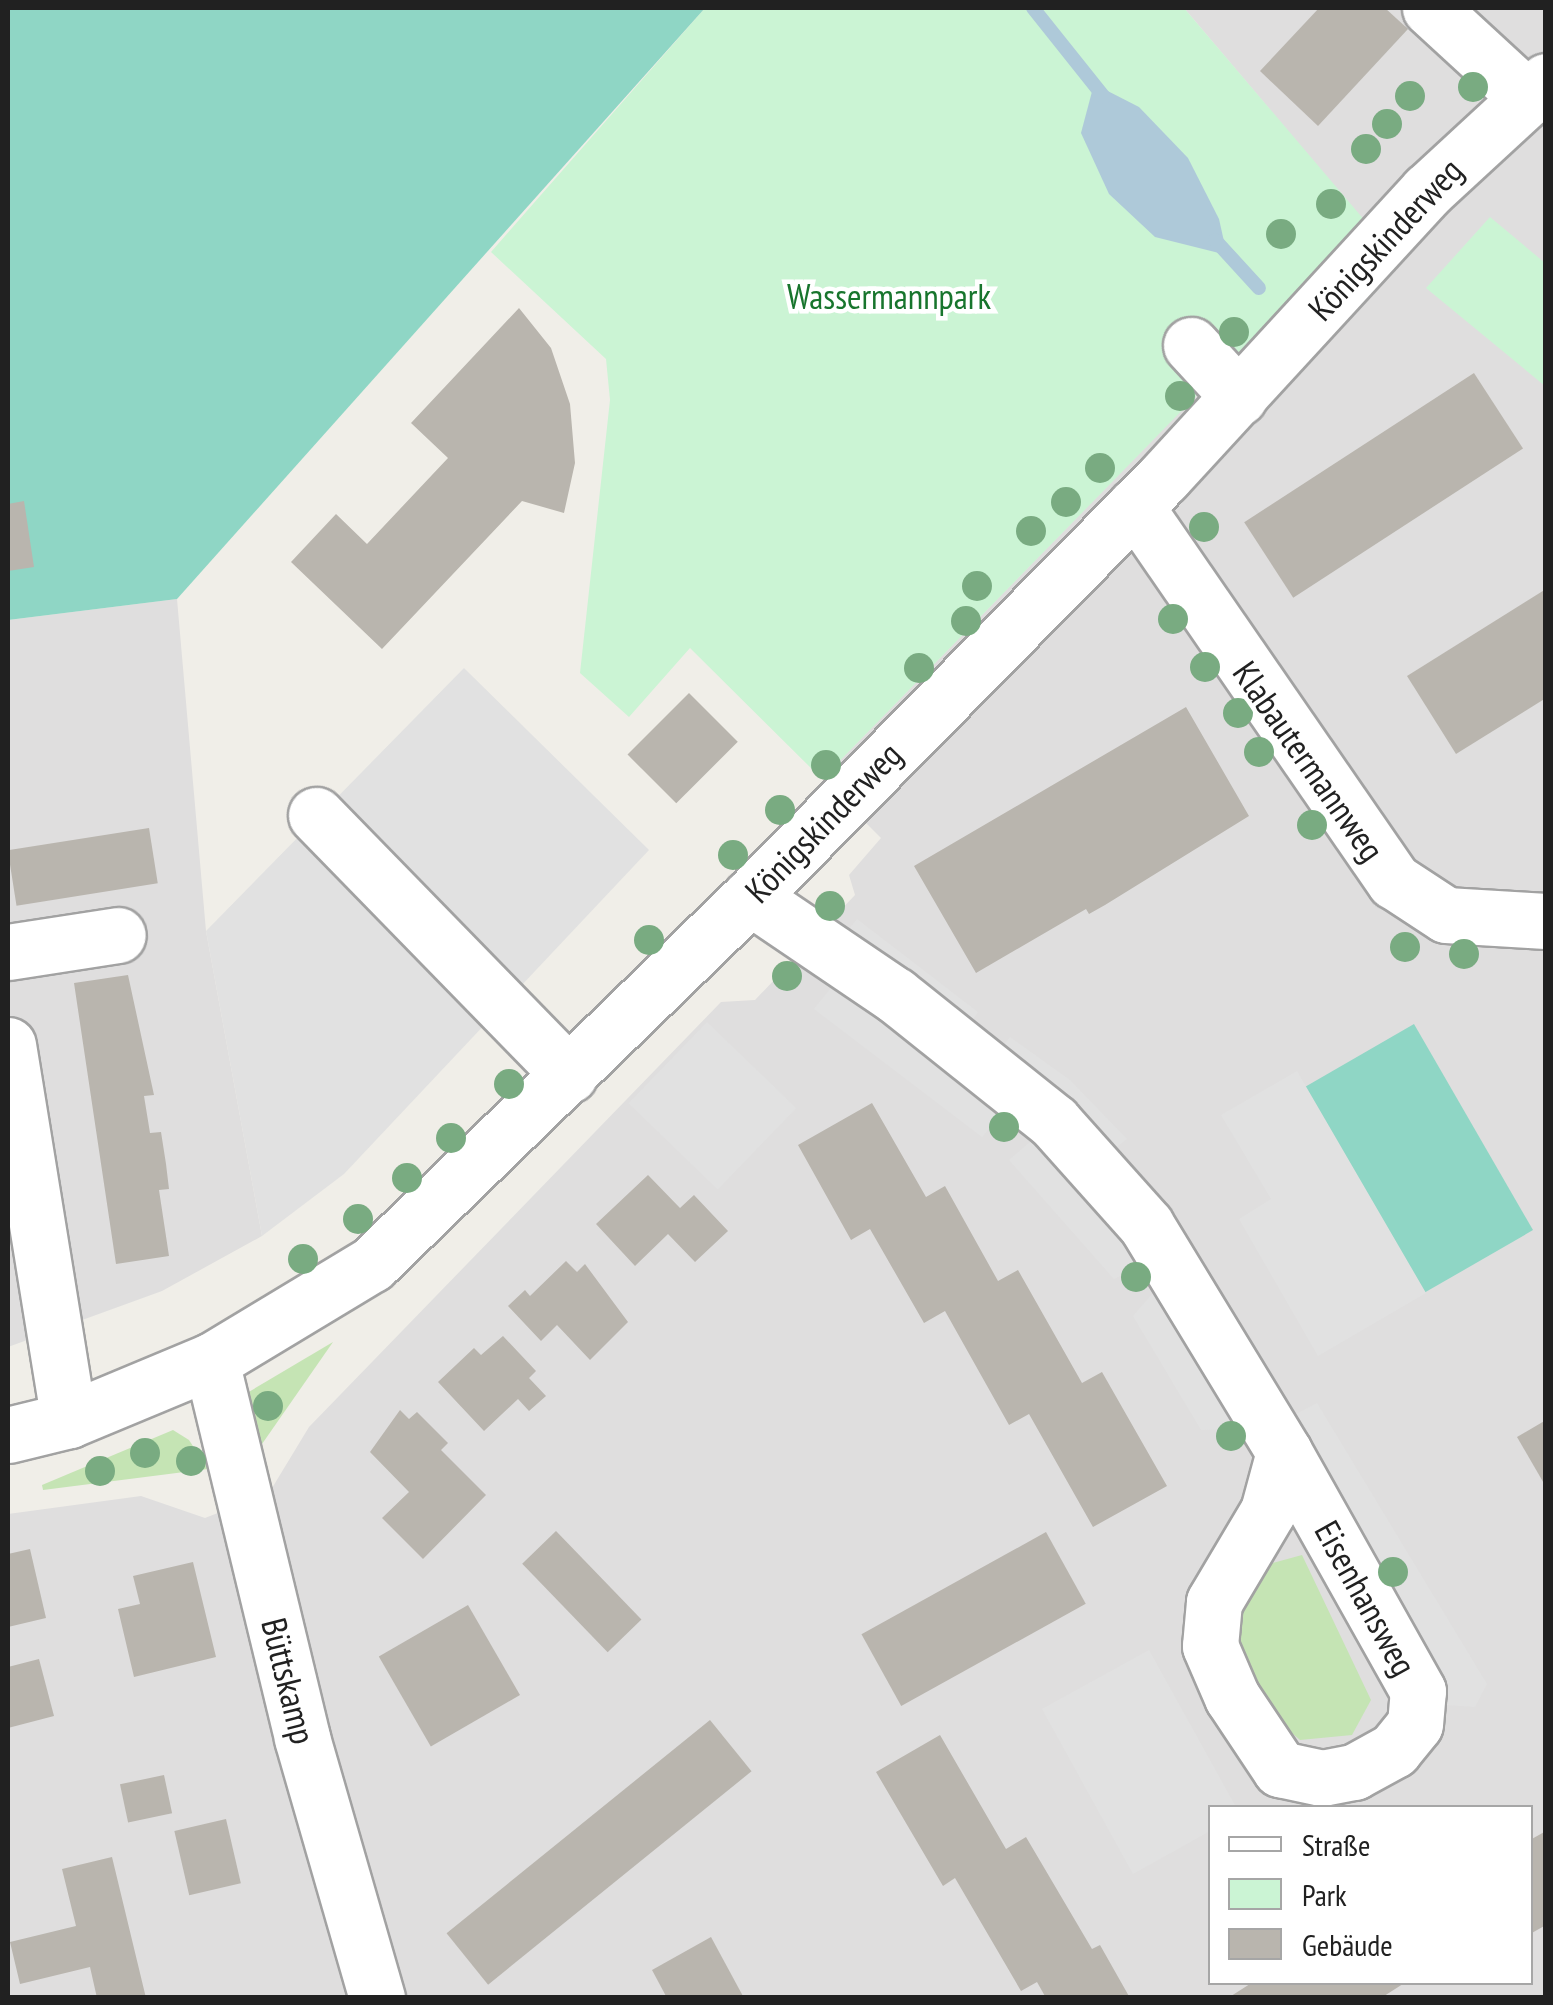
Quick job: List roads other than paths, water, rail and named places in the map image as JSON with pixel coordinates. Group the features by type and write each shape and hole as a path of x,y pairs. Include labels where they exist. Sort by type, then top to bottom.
{"street":[{"path":"1430,8 1536,90"},
{"name":"Königskinderweg","path":"8,1435 69,1420 211,1362 372,1264 750,897 1240,397 1427,191 1536,90"},
{"path":"1191,344 1240,397"},
{"name":"Klabautermannweg","path":"1135,506 1394,881 1446,915 1546,921"},
{"path":"316,815 570,1075"},
{"name":"Eisenhansweg","path":"750,897 895,995 1054,1122 1146,1224 1284,1452 1418,1691 1415,1724 1394,1750 1354,1772 1322,1778 1280,1769 1232,1697 1210,1646 1214,1602 1268,1510 1284,1452"},
{"path":"8,952 118,935"},
{"path":"8,1045 69,1420"},
{"name":"Büttskamp","path":"211,1362 302,1738 377,1998"}],"water":[{"path":"1094,84 1139,107 1188,158 1219,219 1227,255 1155,237 1109,194 1081,133"}],"waterway":[{"path":"1033,8 1104,97"},
{"path":"1215,240 1259,288"}],"park label":[{"name":"Wassermannpark","path":"889,296"}]}
